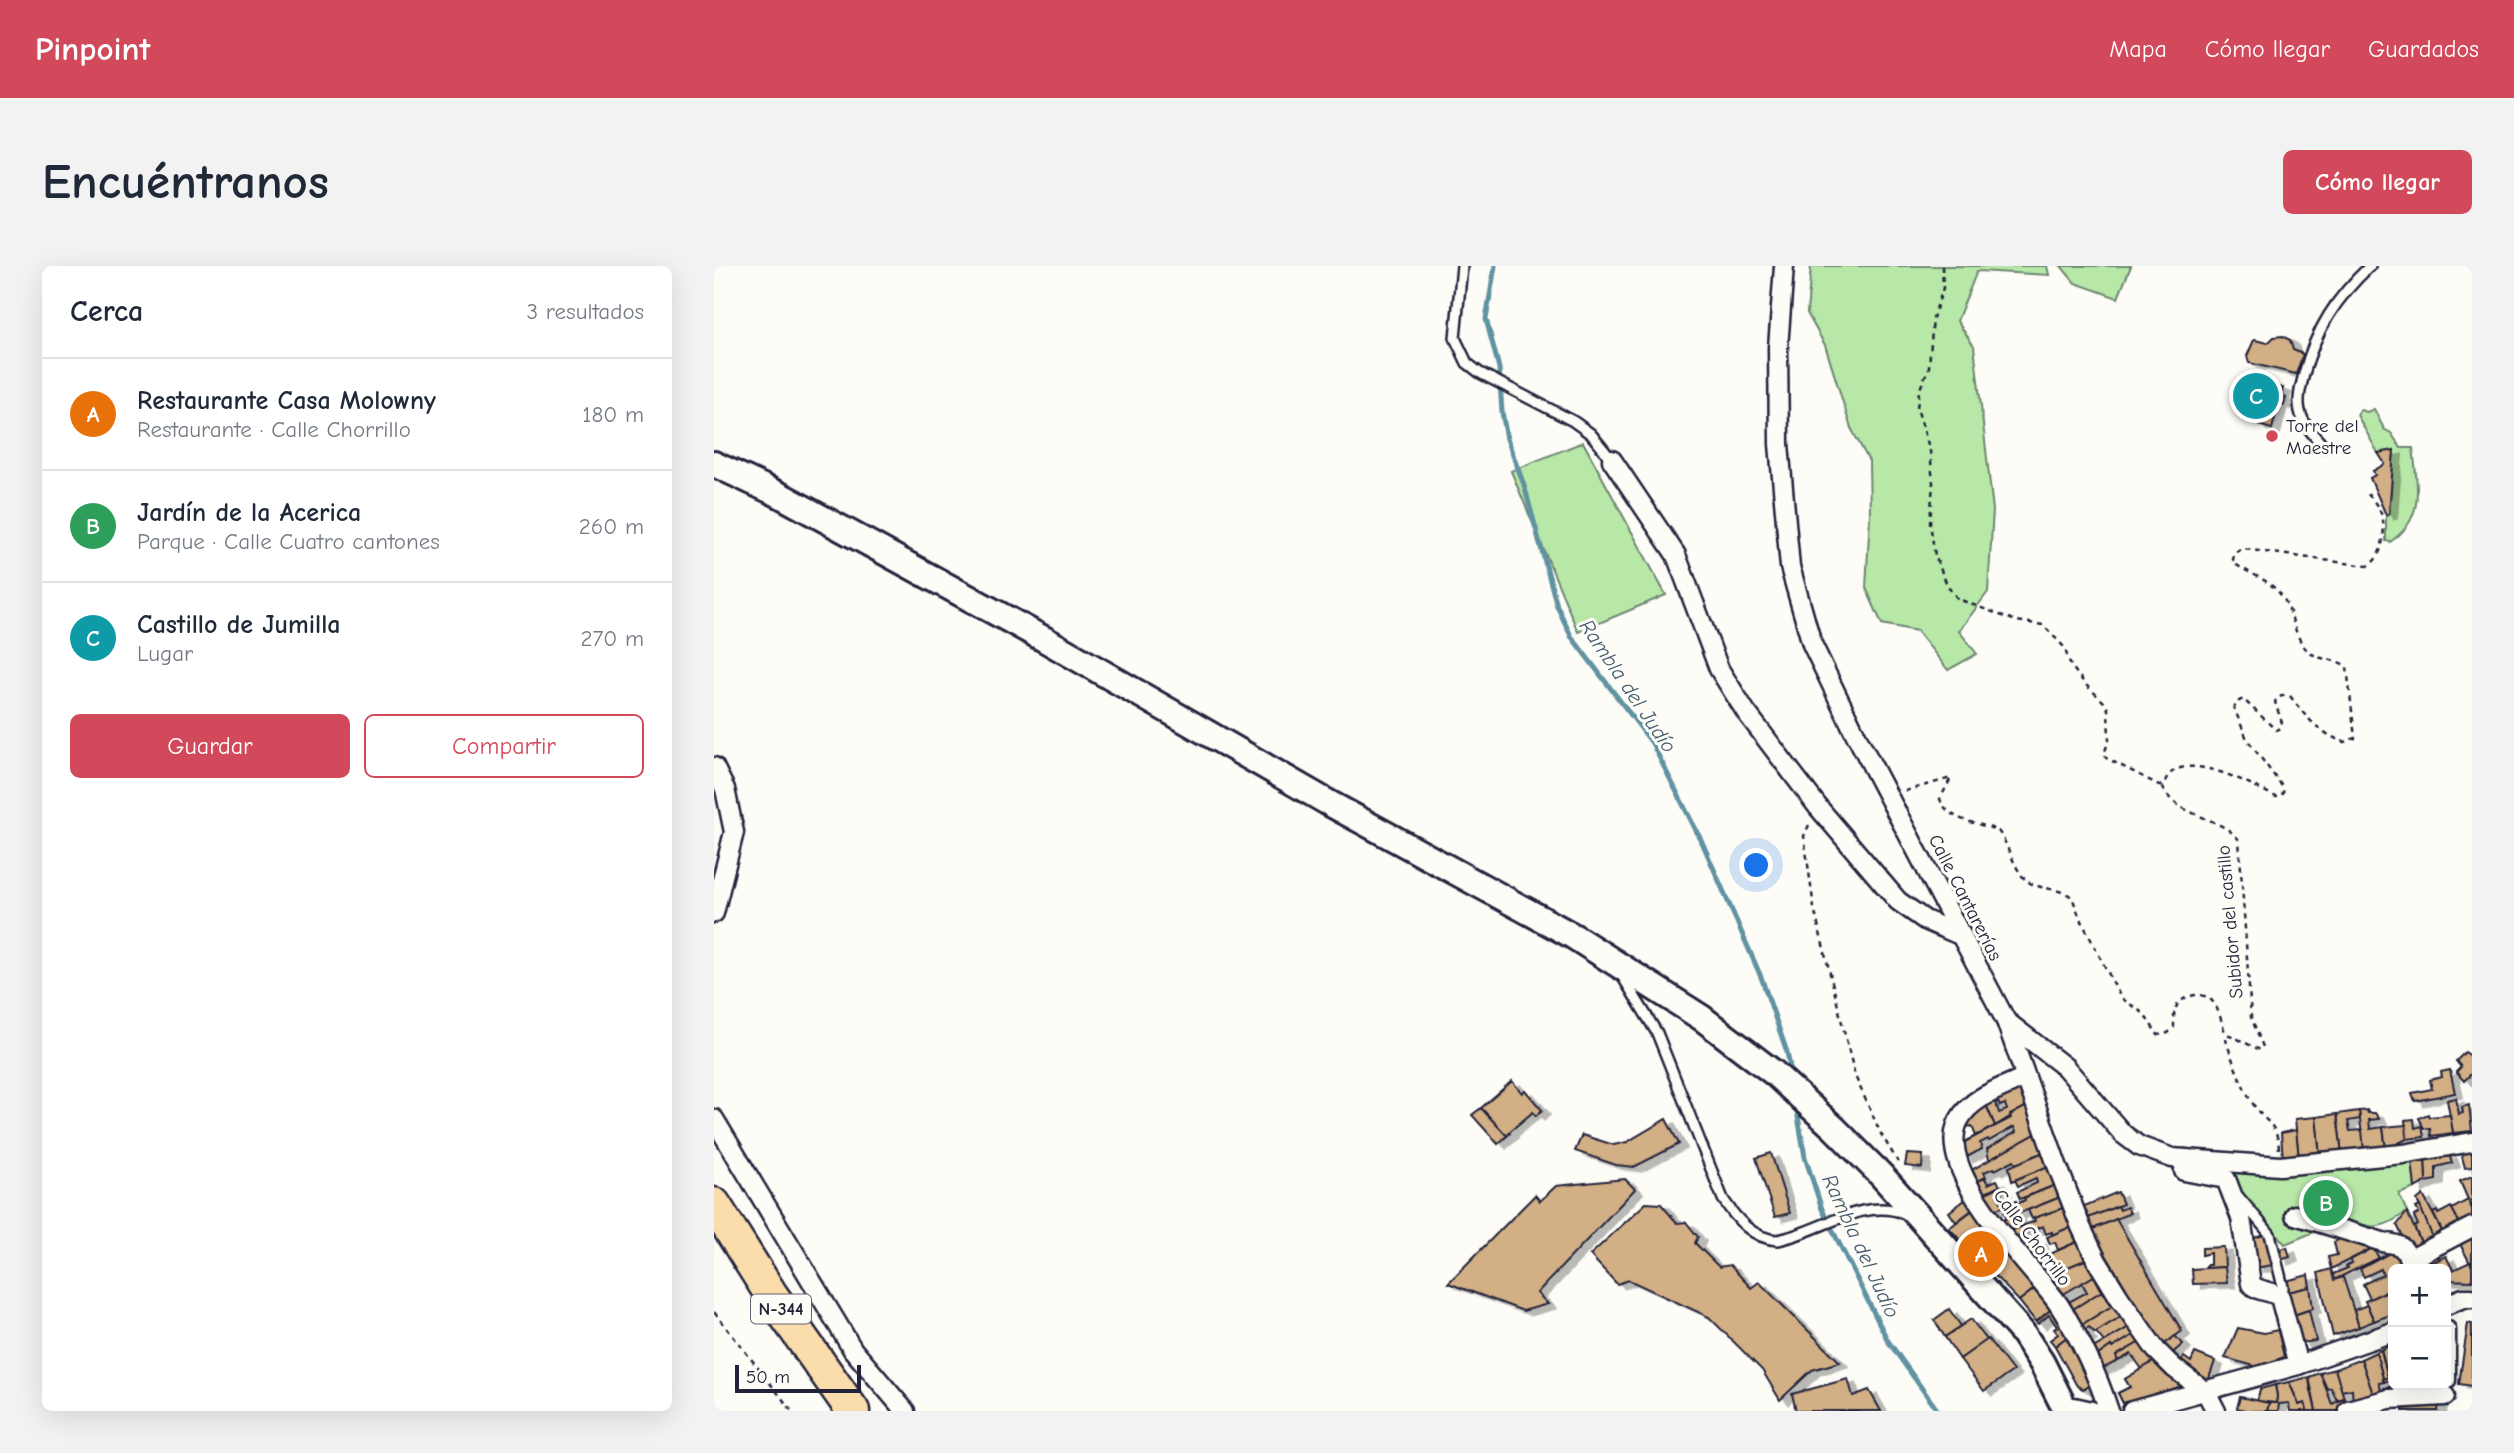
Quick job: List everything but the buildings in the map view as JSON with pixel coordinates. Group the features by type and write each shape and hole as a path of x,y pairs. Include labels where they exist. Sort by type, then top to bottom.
{"highway":[{"name":"N-344","path":"714,1204 772,1296 853,1411"}],"main road":[{"path":"714,451 750,472 780,495"},
{"path":"714,464 780,495 1032,632 1315,795 1604,955 1673,997 1729,1037 1774,1073 1825,1120 1891,1170 1926,1225 2022,1332 2042,1363 2066,1410"}],"street":[{"name":"Calle Cantarerías","path":"1784,266 1778,348 1779,444 1789,554 1798,598 1818,660 2006,1021 2081,1227 2107,1278 2162,1357 2206,1392"},
{"path":"1612,460 1676,555 1719,669 1746,712 1818,807 1898,901 1925,920 1962,936"},
{"path":"714,767 725,789 734,832 714,913"},
{"path":"2006,1021 2065,1067 2123,1134 2152,1152 2185,1159 2280,1166 2403,1154 2472,1142"},
{"name":"Calle Chorrillo","path":"2025,1077 1968,1107 1955,1129 1953,1147 1968,1183 1988,1217 2047,1289 2068,1320 2098,1378 2109,1411"},
{"path":"714,1119 853,1350 905,1411"},
{"path":"2185,1159 2184,1171 2226,1179 2241,1218 2251,1284 2258,1289 2274,1293 2282,1302 2298,1365"},
{"path":"2295,1215 2386,1244 2398,1244 2402,1246 2411,1264"},
{"path":"2413,1264 2472,1227"},
{"path":"2451,1303 2472,1298"},
{"path":"2132,1411 2298,1365 2388,1334"},
{"path":"2206,1392 2216,1411"},
{"path":"2348,1410 2389,1399 2445,1393"},
{"path":"2066,1410 2074,1407 2092,1411"}],"lane":[{"path":"1462,266 1455,338 1467,363 1480,373 1526,395 1591,434 1612,460"},
{"path":"2324,447 2305,423 2299,409 2299,396 2311,347 2329,314 2356,279 2370,266"},
{"path":"1604,955 1626,981 1649,1017 1716,1182 1732,1213 1753,1232 1767,1239 1779,1240 1852,1214 1875,1210 1896,1210 1926,1225"},
{"path":"2226,1179 2270,1234 2283,1287 2282,1302"}],"path":[{"path":"1942,266 1943,288 1933,318 1929,367 1919,391 1917,408 1930,452 1933,483 1930,523 1935,556 1943,579 1958,599 1996,614 2046,627 2067,652 2071,666 2108,709 2109,740 2104,754 2106,758 2163,787 2167,777 2177,771 2203,768 2235,776 2276,797 2283,796 2284,789 2240,727 2234,708 2237,702 2243,699 2276,730 2282,723 2275,702 2280,697 2291,697 2310,722 2344,742 2356,738 2347,667 2339,662 2317,658 2306,649 2296,634 2287,606 2279,592 2235,564 2233,559 2235,552 2245,549 2367,566 2372,564 2379,556 2384,524 2378,507 2367,493"},
{"path":"1888,795 1951,778 1940,799 1948,813 1998,831 2029,882 2072,897 2080,919 2121,998 2143,1013 2158,1035 2168,1033 2174,1027 2174,1013 2178,1004 2187,997 2205,996 2215,1004 2234,1067 2243,1087 2255,1107 2277,1133 2280,1166"},
{"name":"Subidor del castillo","path":"2163,787 2168,797 2232,832 2239,840 2250,1017 2263,1047 2259,1050 2226,1035"},
{"path":"1818,807 1804,836 1814,908 1855,1076 1881,1134 1894,1151 1891,1170"},
{"path":"714,1312 792,1411"}],"green space":[{"path":"1811,266 2047,266 2049,275 1977,271 1957,321 1974,346 1993,510 1988,592 1959,631 1977,654 1948,670 1917,631 1882,624 1866,588 1870,515 1869,461 1851,428 1825,345 1807,313"},
{"path":"2061,266 2131,266 2118,298 2075,283"},
{"path":"2374,409 2384,429 2391,433 2401,448 2413,448 2417,488 2414,512 2401,533 2390,542 2386,541 2386,515 2389,514 2394,451 2378,453 2357,415 2360,410 2367,412"},
{"path":"1583,442 1666,595 1578,632 1511,471"},
{"path":"2412,1159 2415,1188 2399,1194 2407,1212 2379,1226 2361,1224 2358,1228 2331,1225 2285,1244 2236,1188 2231,1172 2262,1173"}],"waterway":[{"name":"Rambla del Judío","path":"1495,266 1486,319 1499,368 1502,412 1507,439 1524,485 1557,606 1571,636 1652,743 1702,842 1761,977 1787,1052 1792,1078"},
{"name":"Rambla del Judío","path":"1796,1105 1805,1157 1822,1209 1888,1341 1938,1411"}],"place":[{"name":"Castillo de Jumilla","path":"2256,396"},
{"name":"Torre del Maestre","path":"2272,436"},
{"name":"Jardín de la Acerica","path":"2326,1203"},
{"name":"Restaurante Casa Molowny","path":"1981,1254"}]}
